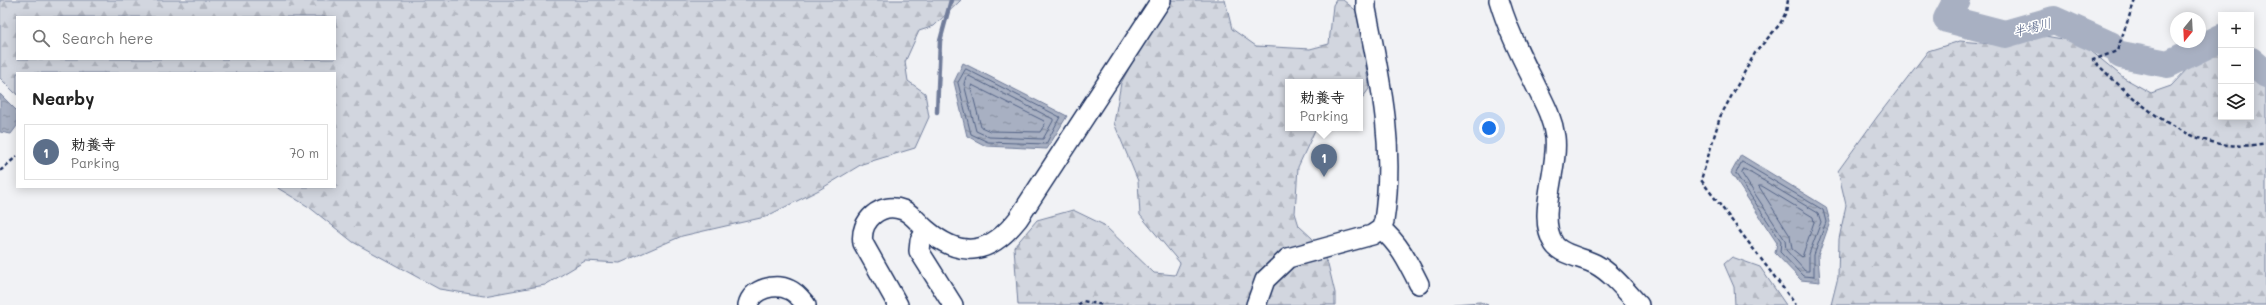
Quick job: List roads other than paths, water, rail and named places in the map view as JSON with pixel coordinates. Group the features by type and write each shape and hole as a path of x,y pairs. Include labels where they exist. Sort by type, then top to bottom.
{"street":[{"path":"898,305 866,253 861,235 863,228 874,214 881,209 890,207 910,213 926,230 953,247 968,250 988,246 1004,236 1018,219 1161,0"},
{"path":"1256,305 1265,280 1288,258 1310,250 1349,242 1372,235 1381,229 1385,211 1388,133 1383,89 1366,8 1366,0"},
{"path":"1499,0 1504,18 1532,80 1543,97 1552,122 1555,151 1548,216 1551,238 1555,246 1596,264 1611,276 1639,305"},
{"path":"1381,229 1389,236 1408,261 1419,284"},
{"path":"926,230 920,241 919,251 952,305"},
{"path":"748,305 761,290 780,286 798,295 806,305"}],"water":[{"path":"963,63 1067,116 1047,149 986,146 967,136 954,82"},
{"path":"0,94 16,110 16,127 11,134 0,132"},
{"path":"1741,155 1826,207 1830,222 1818,256 1820,282 1801,280 1775,253 1777,243 1731,173"}],"waterway":[{"path":"937,112 940,41 951,0"},
{"name":"半場川","path":"1957,0 1947,19 2005,34 2054,20 2110,45"},
{"name":"半場川","path":"2121,55 2168,64 2218,39"},
{"name":"半場川","path":"2254,64 2266,74"}],"place":[{"name":"勅養寺","path":"1324,177"}]}
